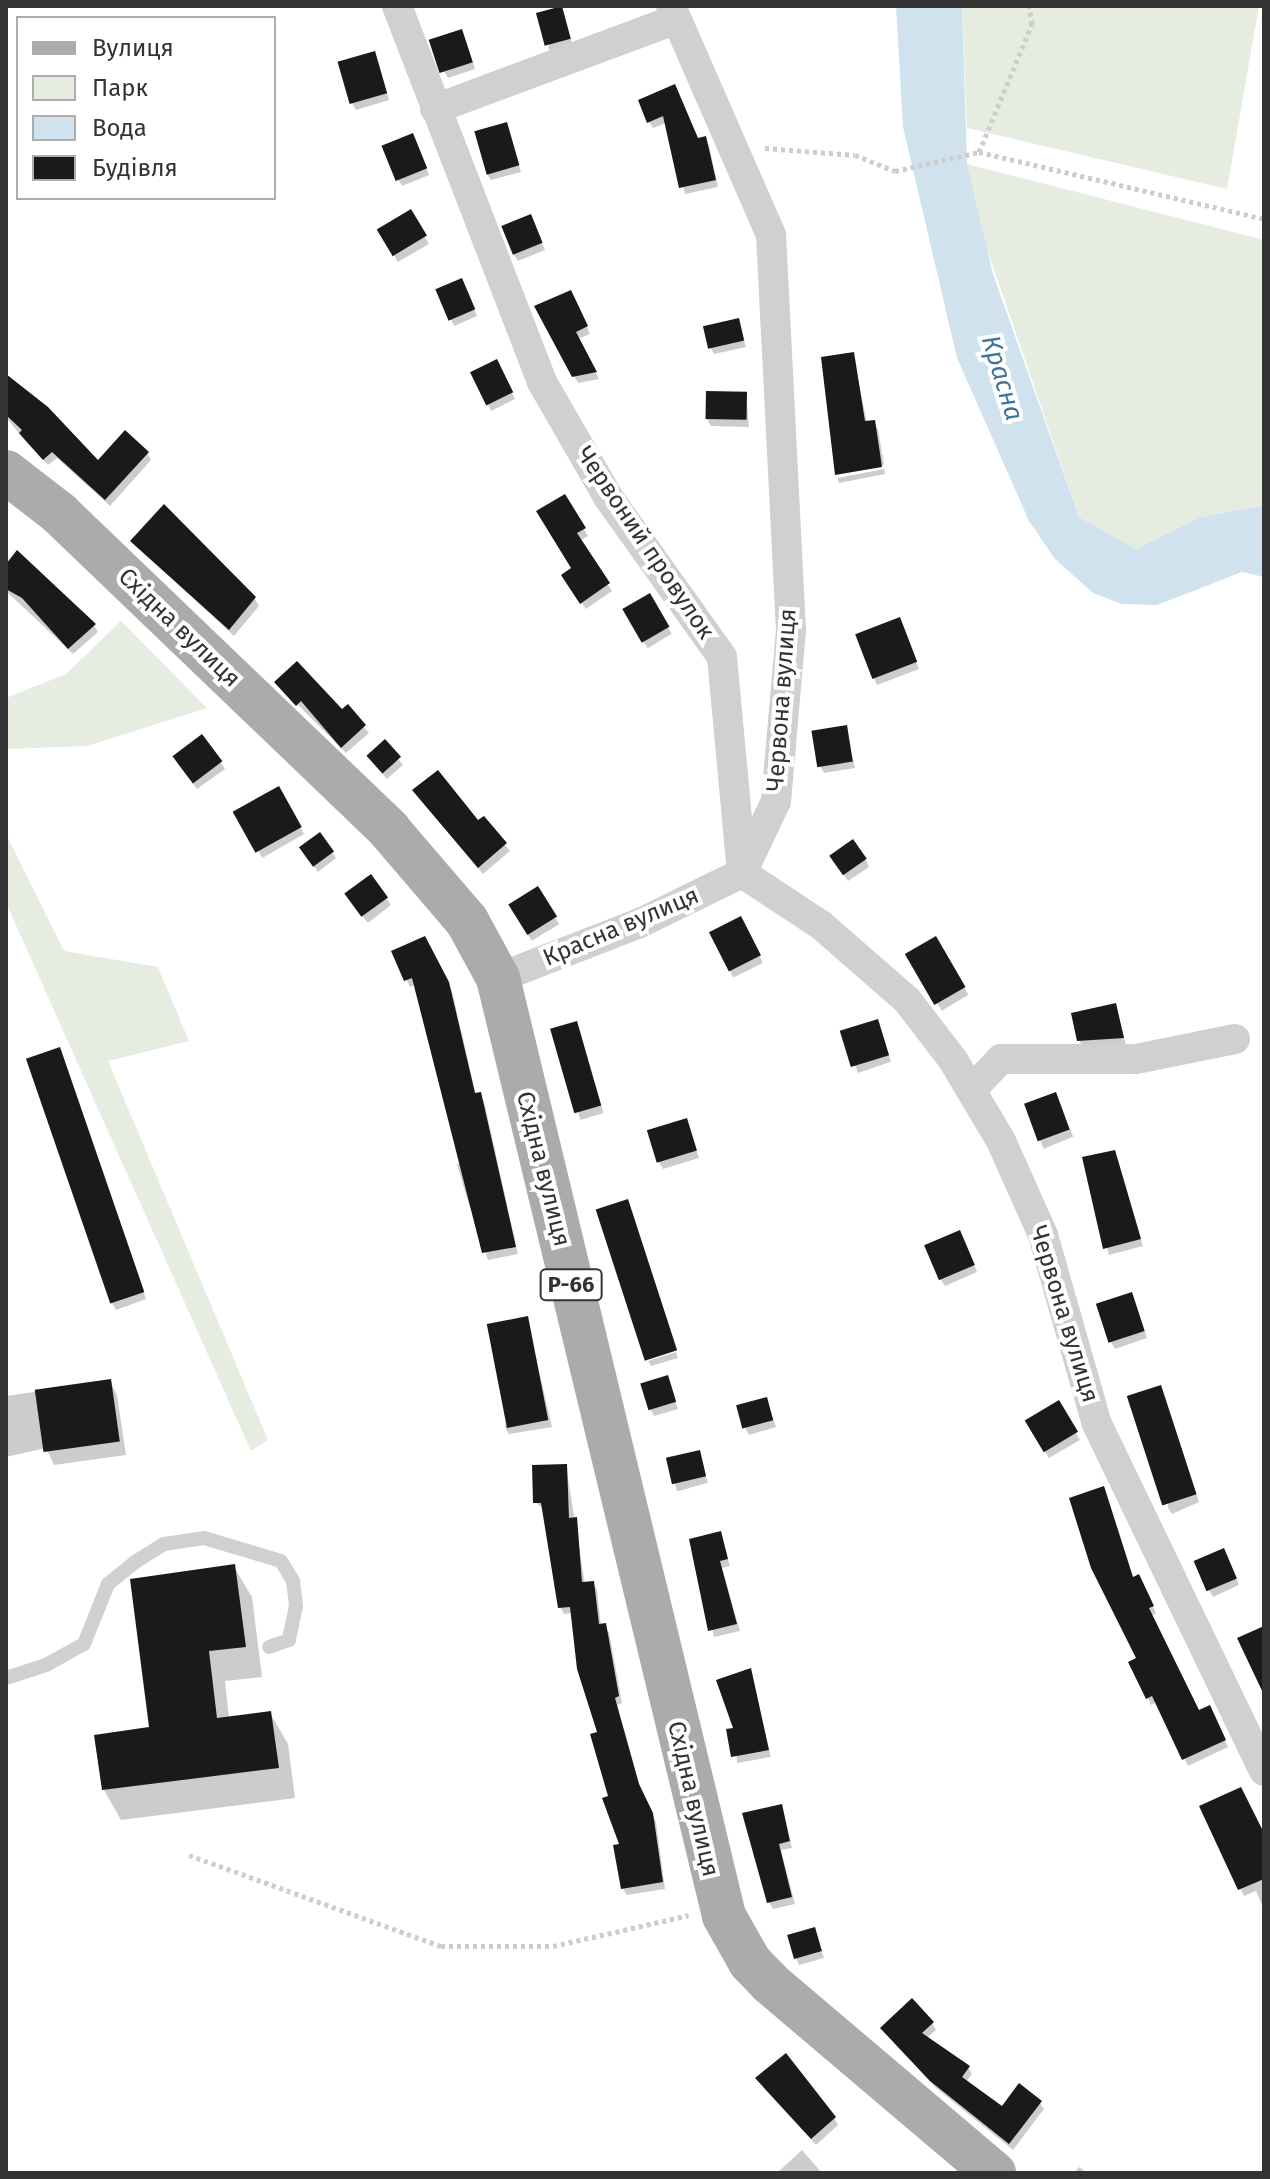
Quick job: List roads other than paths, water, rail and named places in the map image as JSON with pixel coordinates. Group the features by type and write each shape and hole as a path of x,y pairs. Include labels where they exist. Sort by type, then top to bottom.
{"main road":[{"name":"Східна вулиця","path":"6,472 59,513 389,830 467,921 498,978 721,1908 734,1939 770,1983 994,2173"}],"street":[{"name":"Червоний провулок","path":"397,6 542,382 608,497 722,657 742,873"},
{"path":"435,109 672,13"},
{"name":"Червона вулиця","path":"672,13 736,145 771,235 791,630 776,801 742,873 821,925 907,1000 971,1090 1001,1141 1043,1235 1097,1424 1264,1771"},
{"name":"Красна вулиця","path":"498,978 640,923 742,873"},
{"path":"971,1090 1001,1059 1136,1059 1235,1039"}],"lane":[{"path":"6,1678 46,1665 84,1644 108,1584 135,1562 164,1544 204,1538 281,1561 293,1581 296,1606 289,1640 269,1647"}],"water":[{"name":"Красна","path":"896,6 962,6 967,164 993,274 1079,517 1136,549 1201,517 1264,505 1264,577 1242,572 1157,605 1122,604 1093,593 1055,559 1029,521 957,358 903,127"}]}
